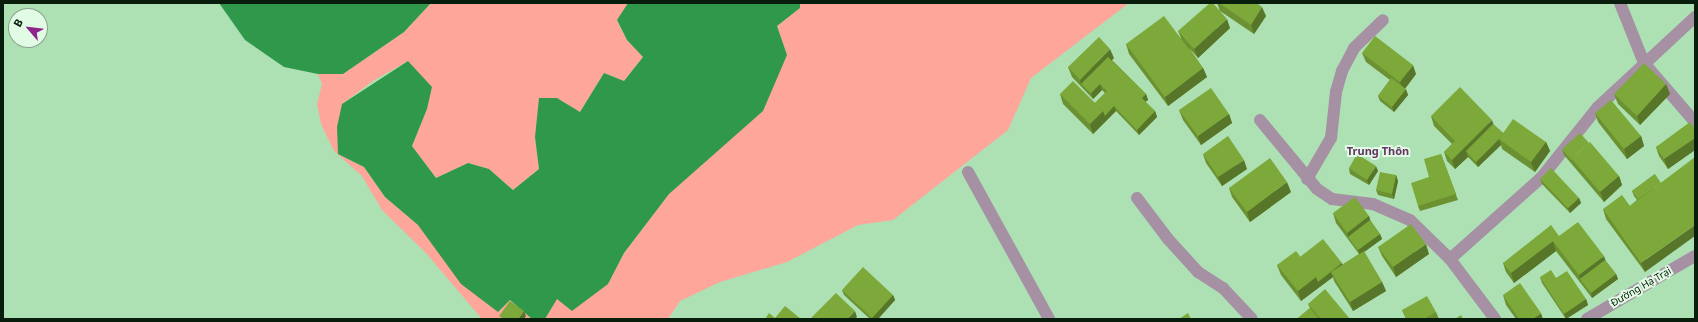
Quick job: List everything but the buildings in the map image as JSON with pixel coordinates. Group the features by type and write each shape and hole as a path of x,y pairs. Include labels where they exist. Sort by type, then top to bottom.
{"street":[{"path":"1620,3 1644,63 1695,122"},
{"path":"1450,259 1541,178 1597,108 1695,17"},
{"path":"1309,176 1332,138 1336,92 1342,71 1354,48 1383,20"},
{"path":"1260,120 1309,176 1332,199 1373,204 1410,220 1450,259 1495,319"},
{"path":"968,172 1049,319"},
{"path":"1137,198 1168,239 1198,272 1223,288 1252,319"},
{"name":"Đường Hạ Trại","path":"1586,319 1695,256"}],"shaded area":[{"path":"219,3 431,3 404,32 343,74 318,74 284,67 245,40"},
{"path":"431,3 628,3 617,21 627,40 643,57 624,81 604,73 580,112 557,98 535,137 539,169 513,190 489,169 468,163 436,178 412,146 427,109 408,61 373,81 342,104 338,154 364,167 385,197 418,225 498,312 510,300 532,319 482,319 426,253 382,210 362,176 334,151 321,124 317,104 322,84 318,74 343,74 404,32"},
{"path":"628,3 800,3 800,8 777,26 787,55 763,111 669,194 624,253 608,284 572,311 557,299 545,319 532,319 510,300 498,312 461,284 418,225 385,197 364,167 338,154 337,127 342,104 408,61 432,87 427,109 412,146 436,178 468,163 489,169 513,190 539,169 535,137 539,98 557,98 580,112 604,73 624,81 643,57 627,40 617,20"},
{"path":"800,3 1129,3 1031,78 1008,130 893,220 858,225 787,262 720,282 680,301 668,319 545,319 557,298 608,284 624,253 669,194 714,153 787,55 777,26 800,8"}],"district":[{"name":"Trung Thôn","path":"1378,151"}]}
